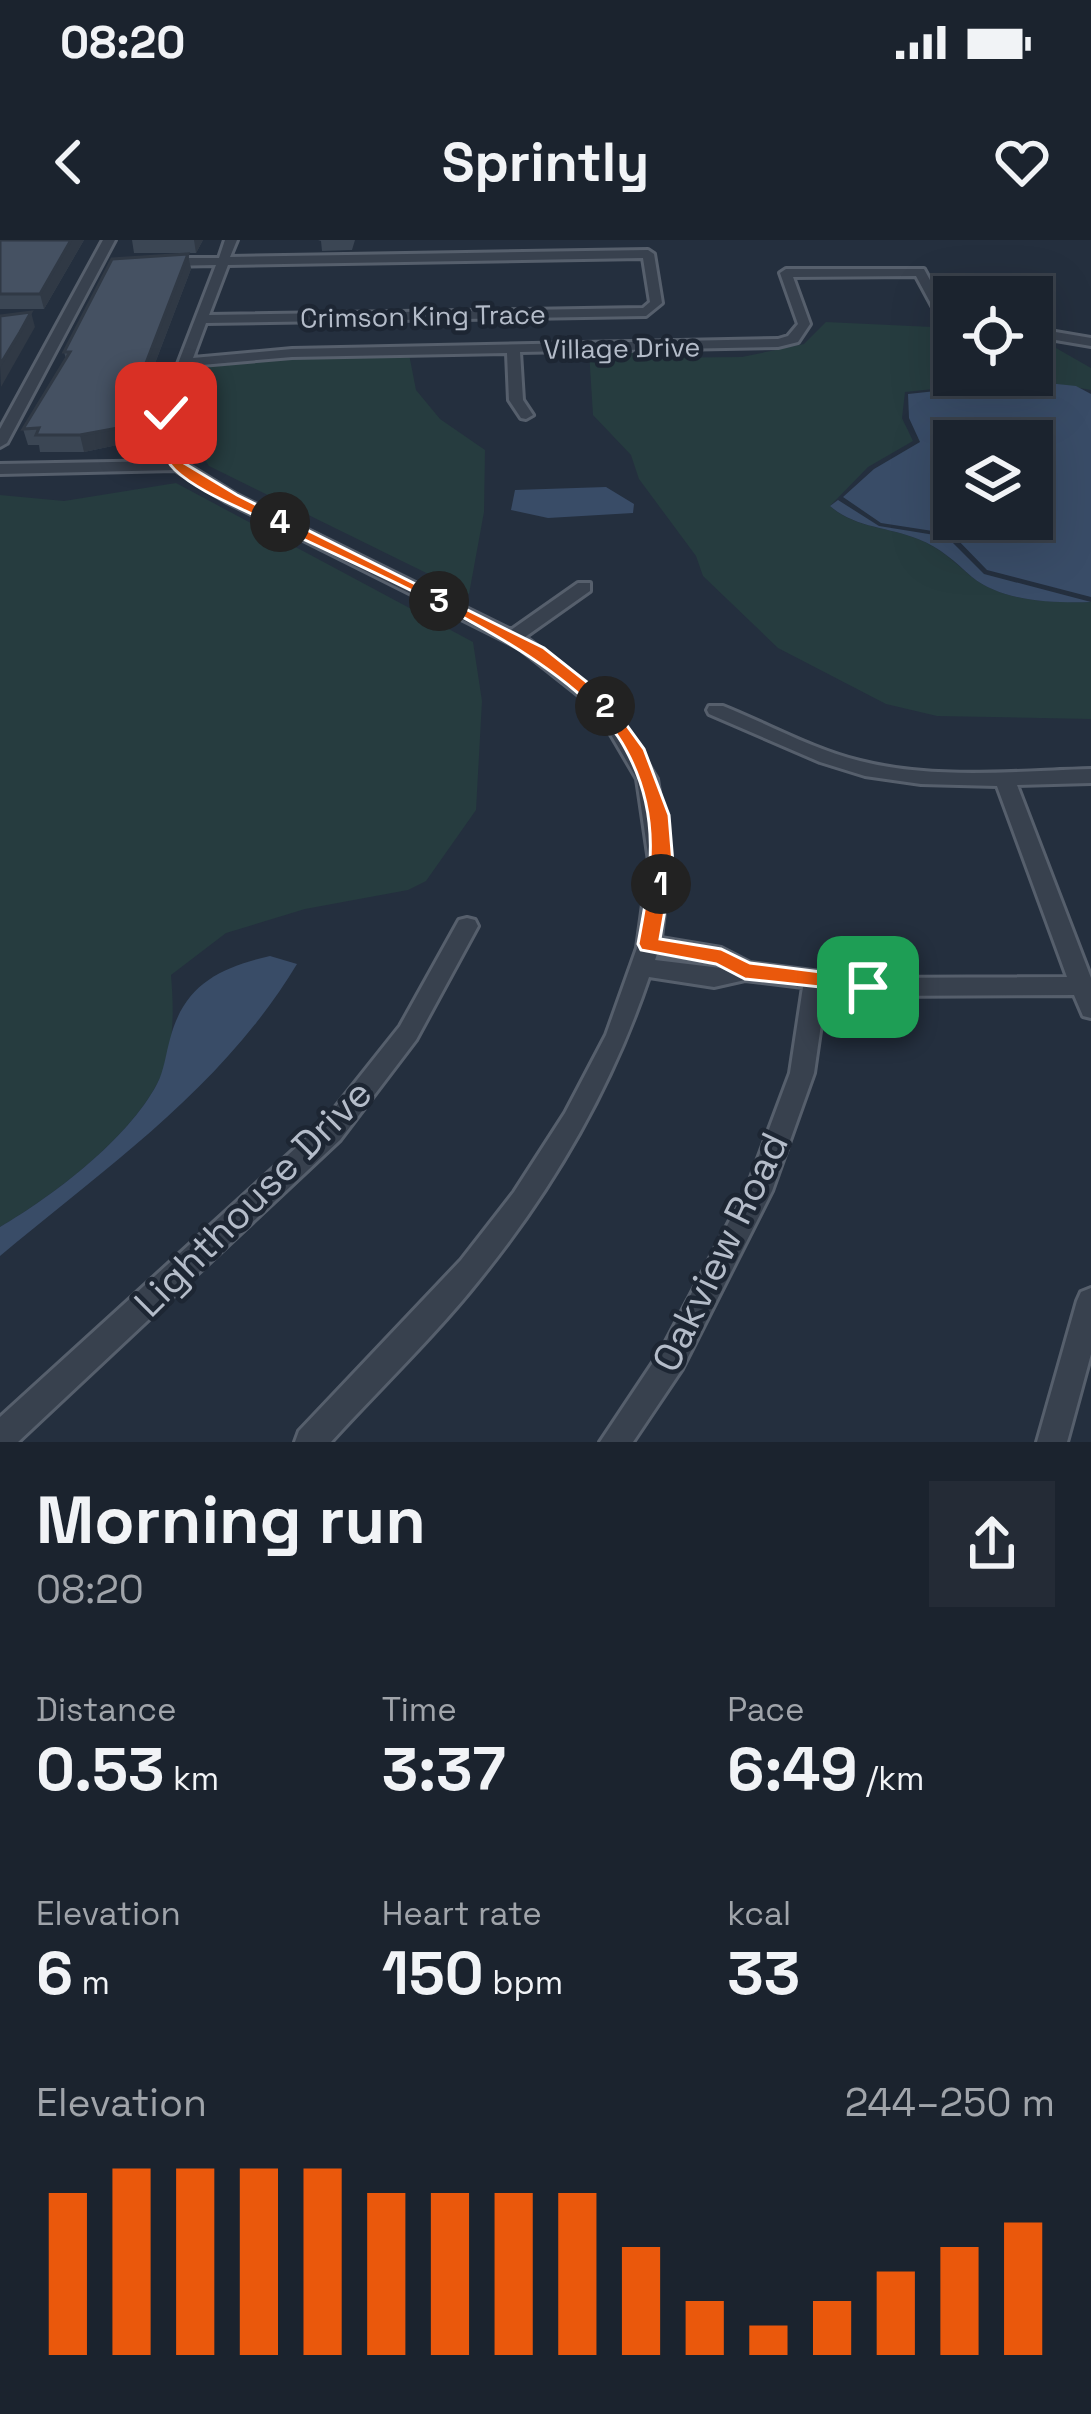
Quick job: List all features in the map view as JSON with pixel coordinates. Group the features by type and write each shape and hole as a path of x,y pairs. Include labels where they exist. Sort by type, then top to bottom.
{"street":[{"path":"0,443 109,240"},
{"path":"140,262 227,250 165,423 178,465"},
{"name":"Crimson King Trace","path":"201,320 646,312 656,305 648,254 227,250"},
{"path":"99,262 119,262"},
{"name":"Village Drive","path":"184,363 292,353 787,341 804,324 786,273 920,272 933,297"},
{"path":"1053,336 1091,342"},
{"path":"513,350 516,400 526,415"},
{"path":"0,469 178,465 232,498 559,665 601,702 641,761 656,801 663,852 645,956 589,1091 537,1178 472,1267 310,1442"},
{"path":"512,638 584,587"},
{"path":"716,710 863,769 913,777 1091,776"},
{"path":"645,956 714,978 745,971 887,988 1087,997 1004,778"},
{"name":"Lighthouse Drive","path":"0,1438 331,1132 408,1033 467,926"},
{"name":"Oakview Road","path":"615,1442 672,1359 759,1191 802,1073 816,981"},
{"path":"1052,1442 1091,1301"}],"green space":[{"path":"826,322 933,327 933,389 905,392 902,418 913,441 868,467 830,506 861,523 926,543 998,592 1045,601 1091,602 1091,719 937,716 886,704 778,648 703,576 696,556 639,479 631,455 593,415 589,351 642,350 641,358 742,357 804,344"},
{"path":"1053,346 1091,368 1091,390 1053,383"},
{"path":"409,354 416,390 440,419 485,450 484,512 469,594 209,466 183,425 211,365 280,356"},
{"path":"176,483 473,642 482,701 476,810 426,881 408,890 305,909 226,933 171,975 170,1045 163,1071 144,1105 88,1164 0,1227 0,495 64,501"}],"water":[{"path":"1053,384 1076,386 1091,394 1091,597 987,570 958,540 1053,540 1053,420 933,420 933,531 881,523 843,497 874,469 920,442 909,418 908,394 1053,396"},
{"path":"606,487 634,504 633,513 548,518 511,510 515,490"},
{"path":"838,500 879,526 950,540 984,574 1091,602 1045,601 998,592 926,543 861,523 830,506"},
{"path":"270,956 297,964 235,1049 161,1122 0,1256 0,1227 88,1164 144,1105 159,1079 176,1020 194,992 220,973"}],"building":[{"path":"0,240 71,240 40,294 0,294"},
{"path":"188,254 146,363 123,399 129,399 118,428 80,435 36,435 39,428 23,429 70,352 64,352 112,259"},
{"path":"31,312 20,332 0,365 0,316"}],"route":[{"path":"166,413 166,433 178,465 232,498 538,651 570,673 614,716 653,788 659,815 663,864 648,944 721,957 745,971 868,987"}]}
